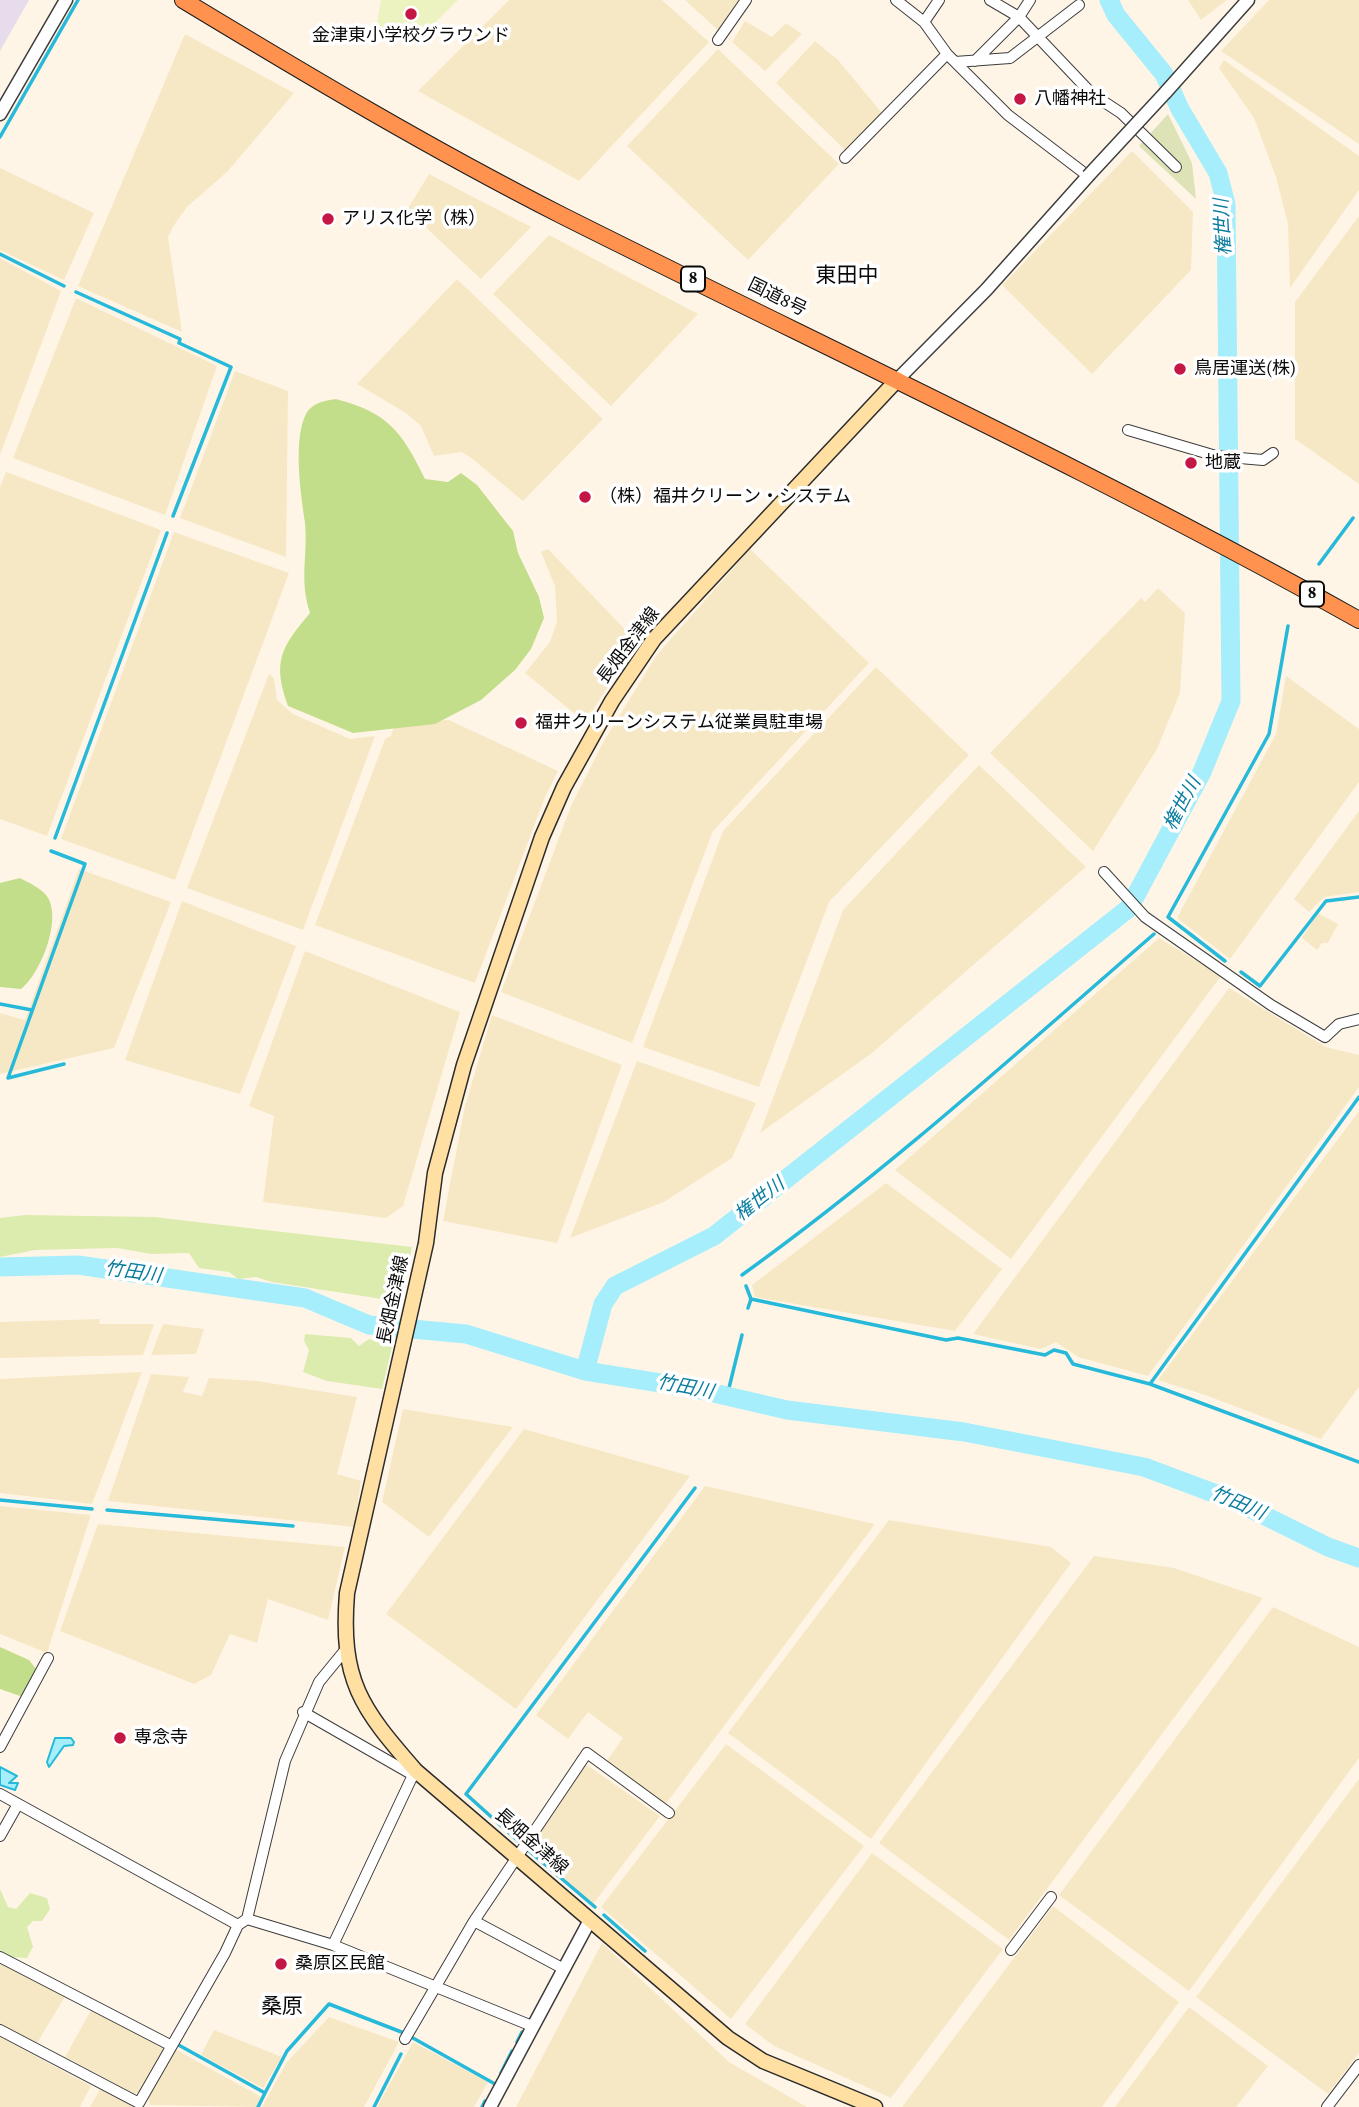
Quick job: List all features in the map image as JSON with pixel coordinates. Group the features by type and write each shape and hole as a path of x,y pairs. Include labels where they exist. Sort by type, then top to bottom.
{"highway":[{"name":"国道8号","path":"183,0 372,114 547,207 898,379 1265,568 1359,620"}],"main road":[{"name":"長畑金津線","path":"875,2107 763,2061 728,2038 517,1855 414,1773 373,1721 360,1699 346,1649 348,1593 426,1243 435,1173 468,1053 542,837 583,751 612,701 654,639 898,379"}],"street":[{"path":"0,114 66,0"},
{"path":"718,40 746,0"},
{"path":"896,0 924,22 951,58 1008,115 1087,176"},
{"path":"924,22 939,0"},
{"path":"990,0 1019,17 1092,94 1121,113 1176,167"},
{"path":"975,61 1019,17 1030,0"},
{"path":"898,379 986,290 1248,0"},
{"path":"951,58 975,61 1010,58 1040,38 1079,5"},
{"path":"845,158 951,58"},
{"path":"1128,430 1216,456 1264,460 1273,453"},
{"path":"1104,872 1144,917 1271,1005 1325,1037 1339,1024 1359,1018"},
{"path":"0,2030 139,2103 243,1922 285,1761 303,1712 319,1682 346,1649"},
{"path":"0,1747 48,1658"},
{"path":"303,1712 414,1773 333,1945"},
{"path":"405,2039 434,1985 474,1921 587,1753 669,1814"},
{"path":"0,1794 243,1922 333,1945 532,2026"},
{"path":"0,1836 18,1804"},
{"path":"1011,1950 1051,1898"},
{"path":"490,2107 590,1920"},
{"path":"474,1921 562,1968"},
{"path":"0,1957 170,2045"},
{"path":"1330,2106 1359,2065"}],"shaded area":[{"path":"0,0 29,0 0,51"},
{"path":"509,0 662,0 709,42 579,181 418,91"},
{"path":"685,0 742,0 720,32"},
{"path":"1188,0 1227,0 1201,20"},
{"path":"1269,0 1359,0 1359,144 1221,51"},
{"path":"745,21 772,37 786,23 802,34 765,71 732,42"},
{"path":"185,34 294,93 228,171 187,207 168,237 182,332 78,286"},
{"path":"815,41 838,60 882,113 846,151 776,83"},
{"path":"718,49 839,164 748,260 627,146"},
{"path":"1224,60 1359,156 1359,190 1290,288 1288,224 1276,177 1254,118 1219,68"},
{"path":"1132,151 1193,212 1191,270 1092,374 1002,285"},
{"path":"0,168 94,213 64,280 0,250"},
{"path":"429,174 531,227 481,279 407,210"},
{"path":"1359,216 1359,484 1295,439 1295,302"},
{"path":"549,235 698,314 611,406 493,294"},
{"path":"0,258 61,291 0,455"},
{"path":"457,279 603,419 523,501 461,452 434,456 421,426 406,413 357,384"},
{"path":"76,298 217,366 165,515 13,458"},
{"path":"235,371 288,391 286,557 180,518"},
{"path":"6,472 161,530 47,836 0,819 0,487"},
{"path":"174,532 289,573 175,880 61,839"},
{"path":"548,549 637,642 585,722 525,673 550,642 557,622 555,586 541,552"},
{"path":"750,549 869,663 713,831 632,1043 501,992 571,806 604,741 656,656"},
{"path":"1158,588 1185,613 1180,693 1157,749 1093,851 990,753 1141,598 1145,602"},
{"path":"876,667 969,755 829,902 759,1087 643,1047 723,831"},
{"path":"269,674 274,678 277,700 293,714 350,739 375,736 303,930 187,888"},
{"path":"1286,676 1359,729 1359,782 1230,959 1177,918 1276,734"},
{"path":"449,720 558,771 545,797 475,983 315,925 385,739 391,736 395,723"},
{"path":"979,765 1086,867 872,1053 760,1133 843,910"},
{"path":"1359,811 1359,892 1324,897 1309,912 1294,899"},
{"path":"79,869 171,902 114,1048 0,1074 0,1013 25,1020"},
{"path":"182,901 296,946 240,1094 125,1060"},
{"path":"1318,913 1338,924 1328,943 1322,943 1317,950 1302,938"},
{"path":"1159,938 1221,976 1011,1259 895,1170"},
{"path":"305,951 460,1012 403,1206 386,1218 263,1202 274,1116 249,1106"},
{"path":"1229,988 1326,1047 1359,1055 1359,1087 1148,1376 1078,1357 1056,1342 1041,1349 973,1334"},
{"path":"492,1015 622,1065 557,1243 443,1221 465,1106"},
{"path":"637,1061 756,1103 732,1158 664,1202 570,1238"},
{"path":"1359,1111 1359,1387 1321,1439 1158,1380"},
{"path":"886,1183 1002,1269 955,1331 755,1297 752,1285"},
{"path":"100,1319 99,1324 154,1324 143,1355 0,1358 0,1322"},
{"path":"163,1324 204,1329 196,1354 151,1355"},
{"path":"142,1372 92,1504 0,1493 0,1379"},
{"path":"151,1374 189,1377 183,1392 202,1396 209,1378 257,1381 357,1397 337,1474 361,1481 354,1527 108,1501"},
{"path":"403,1409 513,1427 429,1537 382,1502"},
{"path":"524,1429 690,1476 516,1709 386,1614"},
{"path":"705,1486 875,1524 665,1805 606,1762 623,1738 588,1712 568,1739 536,1715"},
{"path":"0,1506 91,1515 47,1653 0,1634"},
{"path":"889,1520 1051,1547 1071,1563 871,1839 728,1733"},
{"path":"98,1524 345,1547 328,1620 268,1599 257,1643 230,1634 211,1675 194,1684 60,1631"},
{"path":"1094,1556 1174,1568 1263,1598 1009,1940 879,1843"},
{"path":"1273,1607 1359,1647 1359,1758 1189,1991 1059,1895"},
{"path":"726,1744 864,1846 731,2019 601,1907"},
{"path":"584,1763 660,1816 593,1904 529,1847"},
{"path":"1359,1779 1359,2053 1328,2094 1196,1997"},
{"path":"872,1853 1003,1949 891,2098 774,2046 745,2024"},
{"path":"1053,1906 1179,2002 1102,2107 902,2107"},
{"path":"602,1943 729,2062 807,2107 516,2107"},
{"path":"0,1961 66,1995 37,2043 0,2023"},
{"path":"1189,2007 1268,2066 1236,2107 1115,2107"},
{"path":"91,2010 164,2048 143,2090 135,2094 65,2057"},
{"path":"329,2017 399,2042 364,2107 262,2107 287,2062"},
{"path":"214,2030 282,2057 263,2088 201,2055"},
{"path":"0,2037 91,2086 80,2107 0,2107"},
{"path":"413,2042 488,2082 474,2107 377,2107"},
{"path":"175,2049 261,2097 256,2107 150,2105 148,2096"},
{"path":"100,2089 134,2107 90,2107"}],"green space":[{"name":"金津東小学校グラウンド","path":"381,0 458,0 419,39 376,27"},
{"path":"1168,114 1192,163 1196,199 1139,146"},
{"path":"336,399 369,411 392,427 409,449 425,479 448,482 461,473 477,485 513,531 518,553 539,597 544,618 531,649 515,670 481,700 435,724 353,733 288,706 283,691 280,666 282,656 292,636 310,613 304,579 306,535 299,469 301,427 305,416 314,405"},
{"path":"20,878 45,894 52,912 46,949 35,972 21,989 0,987 0,883"},
{"path":"25,1215 154,1217 412,1247 401,1302 272,1282 256,1277 238,1279 229,1272 199,1268 189,1253 151,1254 117,1248 35,1250 0,1257 0,1218"},
{"path":"305,1334 351,1338 359,1346 369,1339 392,1347 382,1389 327,1381 303,1372 309,1350 304,1341"},
{"path":"0,1647 29,1660 36,1669 23,1697 0,1689"},
{"path":"0,1889 8,1907 16,1909 30,1893 47,1898 50,1909 42,1921 33,1921 27,1927 33,1947 27,1958 8,1957 0,1950"}],"water":[{"path":"55,1738 71,1738 74,1742 73,1745 64,1746 49,1767 47,1762"},
{"path":"0,1767 17,1776 9,1783 18,1783 15,1790 0,1785"}],"waterway":[{"path":"0,137 78,0"},
{"name":"権世川","path":"585,1371 603,1304 615,1286 714,1236 1129,908 1202,772 1231,701 1226,204 1218,173 1180,109 1164,74 1116,15 1109,0"},
{"path":"0,254 64,286"},
{"path":"76,292 180,339 179,343 231,367 173,516"},
{"path":"1319,564 1353,518"},
{"path":"55,838 167,533"},
{"path":"1225,961 1168,917 1269,734 1288,626"},
{"path":"51,851 85,864 8,1078 64,1064"},
{"path":"1241,972 1260,986 1326,901 1359,897"},
{"path":"742,1275 900,1152 1154,934"},
{"path":"0,1004 32,1010"},
{"path":"746,1286 751,1299 946,1340 958,1338 1045,1355 1054,1350 1066,1353 1073,1364 1150,1384 1359,1097"},
{"name":"竹田川","path":"0,1267 78,1265 305,1298 369,1325 466,1334 585,1371 692,1388 787,1410 964,1432 1144,1467 1235,1501 1328,1547 1359,1558"},
{"path":"748,1308 751,1299"},
{"path":"727,1396 742,1335"},
{"path":"1150,1384 1359,1462"},
{"path":"518,1841 466,1794 695,1488"},
{"path":"0,1500 92,1509"},
{"path":"107,1510 293,1526"},
{"path":"528,1850 595,1907"},
{"path":"604,1915 645,1951"},
{"path":"175,2043 265,2093 287,2051 329,2004 404,2033 495,2084"},
{"path":"517,2042 522,2032"},
{"path":"501,2073 512,2051"},
{"path":"374,2107 401,2054"},
{"path":"258,2107 265,2093"},
{"path":"482,2107 485,2101"}],"place":[{"name":"金津東小学校グラウンド","path":"411,14"},
{"name":"八幡神社","path":"1020,99"},
{"name":"アリス化学（株）","path":"328,219"},
{"name":"鳥居運送(株)","path":"1180,369"},
{"name":"地蔵","path":"1191,463"},
{"name":"（株）福井クリーン・システム","path":"585,497"},
{"name":"福井クリーンシステム従業員駐車場","path":"521,723"},
{"name":"専念寺","path":"120,1738"},
{"name":"桑原区民館","path":"281,1964"}],"district":[{"name":"東田中","path":"847,277"},
{"name":"桑原","path":"282,2008"}]}
